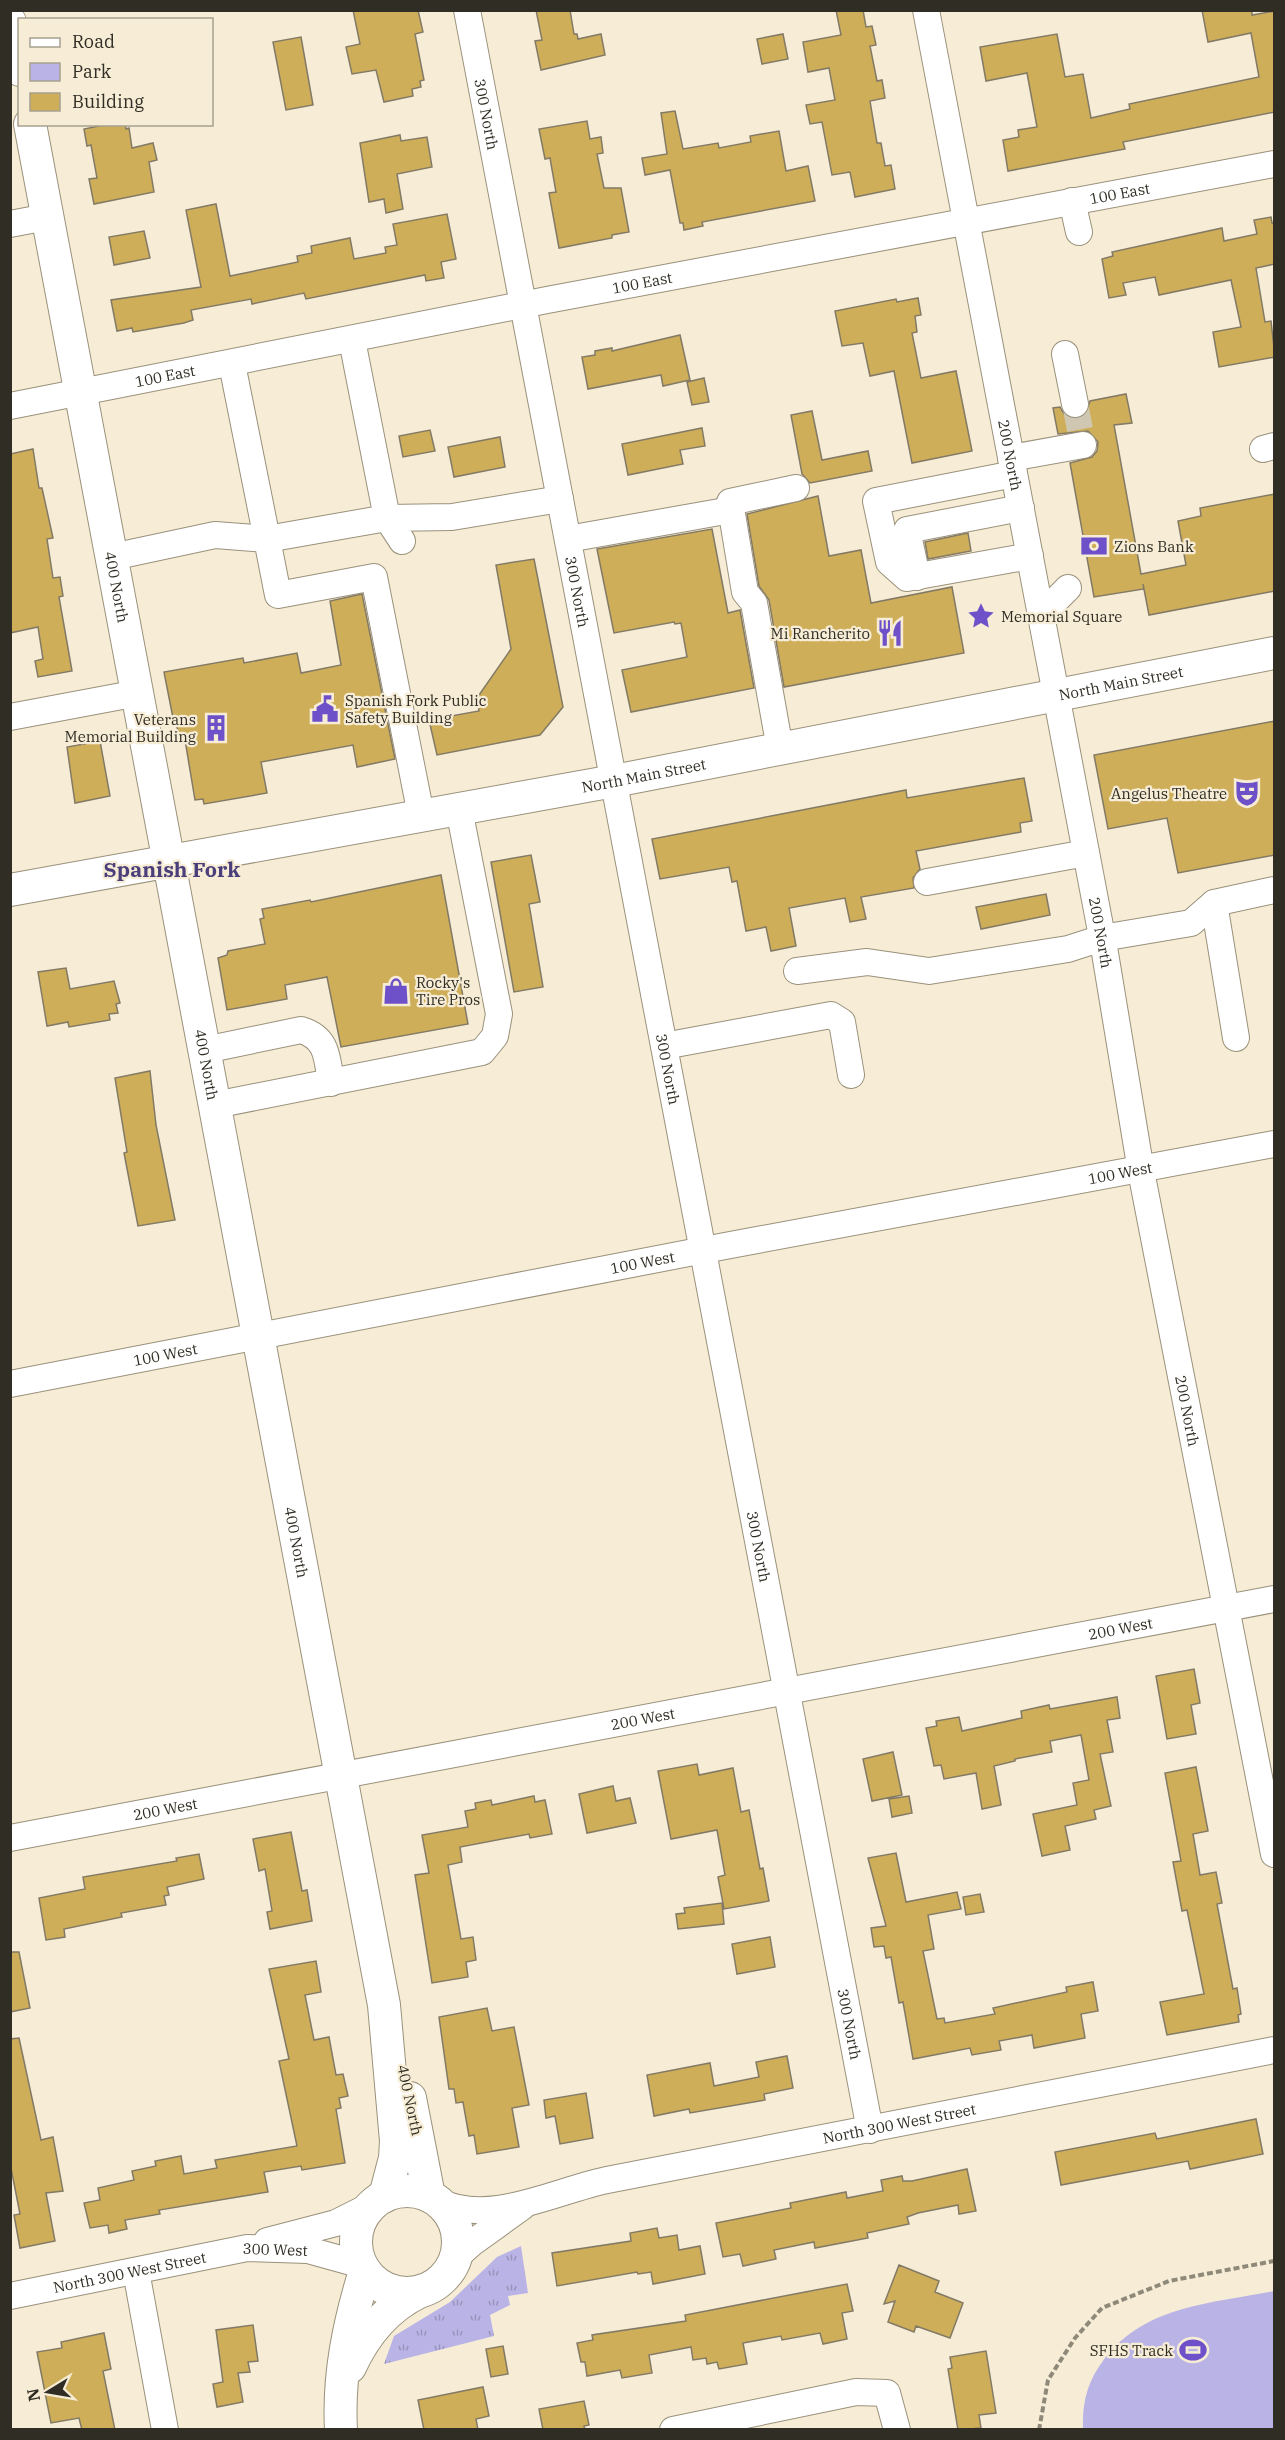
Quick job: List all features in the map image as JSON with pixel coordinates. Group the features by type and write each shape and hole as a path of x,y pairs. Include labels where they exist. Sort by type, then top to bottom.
{"main road":[{"path":"10,22 18,60"},
{"name":"400 North","path":"30,126 343,1777 384,2005 396,2141 395,2158 378,2201"},
{"name":"North Main Street","path":"11,885 169,860 614,781 1275,653"},
{"name":"400 North","path":"384,2005 409,2092 433,2199"},
{"path":"342,2387 356,2354 375,2326 397,2304 434,2285 447,2273 455,2258 458,2248 456,2227 433,2199 402,2191 378,2201 363,2217 357,2232 357,2249 364,2268 380,2285 399,2292 419,2292"},
{"path":"341,2430 342,2387 348,2334 364,2268"}],"street":[{"name":"300 North","path":"467,10 870,2130"},
{"name":"200 North","path":"926,10 1102,938 1141,1171 1225,1609 1275,1854"},
{"name":"100 East","path":"10,406 81,394 523,305 1275,164"},
{"path":"1072,201 1079,232"},
{"path":"10,224 47,217"},
{"path":"352,340 387,518 402,541"},
{"path":"1065,354 1075,404"},
{"path":"232,364 278,595 374,577 421,815"},
{"path":"1030,556 908,578 889,562 876,501 1013,466 1083,444"},
{"path":"780,749 754,603 746,592 730,502 796,488"},
{"path":"111,557 214,535 267,539 387,518 452,517 560,499"},
{"path":"917,577 907,530 1021,508"},
{"path":"568,539 731,510"},
{"path":"1041,615 1068,588"},
{"path":"10,717 138,693"},
{"path":"216,1105 482,1052 495,1036 499,1014 459,808"},
{"path":"927,882 1086,853"},
{"path":"796,971 867,962 929,971 1068,949 1102,938 1191,923 1214,903 1275,890"},
{"path":"1214,903 1236,1038"},
{"path":"664,1046 831,1016 842,1022 851,1075"},
{"path":"205,1050 301,1030 314,1034 326,1050 331,1083"},
{"name":"100 West","path":"10,1384 702,1250 1141,1171 1275,1144"},
{"name":"200 West","path":"10,1839 1275,1599"},
{"name":"North 300 West Street","path":"527,2203 576,2186 1275,2050"},
{"path":"433,2199 449,2207 470,2211 527,2203"},
{"name":"300 West","path":"247,2248 274,2238 336,2223 378,2201"},
{"path":"455,2258 527,2203"},
{"name":"North 300 West Street","path":"10,2296 247,2248"},
{"name":"300 West","path":"247,2248 308,2250 364,2268"},
{"path":"136,2271 165,2430"},
{"path":"673,2430 856,2392 887,2393 897,2430"}],"path":[{"path":"1039,2430 1048,2380 1075,2338 1102,2308 1168,2282 1275,2261"}],"green space":[{"path":"521,2246 528,2293 508,2296 510,2305 490,2315 494,2336 384,2364 394,2336 450,2302 497,2257"},
{"name":"SFHS Track","path":"1274,2291 1274,2429 1083,2429 1085,2400 1090,2383 1105,2358 1122,2340 1140,2327 1182,2309"}],"building":[{"path":"353,10 418,10 423,32 415,34 424,80 420,81 421,87 412,89 413,96 384,102 376,70 352,74 346,47 360,44"},
{"path":"536,10 570,10 574,34 577,34 578,39 601,34 605,55 541,70 535,41 542,40"},
{"path":"836,10 863,10 866,27 872,26 876,45 870,46 877,81 882,80 885,98 870,101 877,143 881,143 885,166 891,165 895,189 855,197 850,172 832,175 822,122 810,124 806,105 835,100 829,68 808,72 803,42 841,35"},
{"path":"1202,10 1252,10 1252,15 1275,11 1275,112 1123,142 1125,149 1008,171 1003,140 1019,137 1018,130 1037,127 1027,73 986,81 980,47 1057,34 1065,77 1083,74 1091,118 1130,109 1129,104 1259,77 1251,33 1208,42"},
{"path":"783,34 788,59 762,64 757,39"},
{"path":"301,37 313,105 286,110 273,42"},
{"path":"675,111 683,149 718,143 719,148 751,142 750,136 779,131 786,171 808,166 815,201 702,222 703,226 684,230 683,223 680,223 670,170 645,175 642,158 667,154 661,113"},
{"path":"587,121 590,139 601,137 603,153 597,154 604,188 621,188 629,232 612,235 612,238 559,248 549,193 556,192 550,158 545,159 539,129"},
{"path":"99,126 125,126 126,129 129,128 132,148 153,143 157,160 149,162 154,192 94,204 89,179 97,178 91,145 87,146 84,129"},
{"path":"400,135 401,141 427,137 432,167 397,174 403,209 386,213 384,199 369,202 360,143"},
{"path":"216,204 230,276 298,262 297,256 312,253 311,246 350,238 354,259 386,253 385,247 397,245 393,224 447,214 456,259 441,262 444,278 426,281 425,275 306,299 304,293 252,304 251,299 191,310 193,320 184,323 133,332 132,328 117,331 111,300 201,287 186,210"},
{"path":"1271,217 1272,223 1275,223 1275,264 1256,268 1265,322 1271,321 1275,357 1219,367 1213,332 1241,327 1231,280 1159,295 1155,277 1123,283 1126,295 1109,298 1102,259 1113,256 1112,252 1222,228 1224,241 1257,234 1254,220"},
{"path":"144,231 150,258 114,265 109,237"},
{"path":"918,298 921,315 915,316 917,332 912,333 921,378 956,371 972,451 912,463 894,371 870,376 863,343 842,346 835,311 896,299 897,302"},
{"path":"680,335 690,380 663,386 661,375 588,389 582,357 595,355 595,351 612,348 612,351"},
{"path":"704,378 709,402 692,405 687,382"},
{"path":"1126,394 1132,423 1114,425 1141,574 1186,565 1178,521 1201,516 1200,508 1275,494 1275,591 1149,615 1144,589 1094,597 1070,463 1092,457 1097,451 1098,442 1088,431 1058,434 1053,408 1060,407 1064,414 1077,419 1085,415 1090,401"},
{"path":"812,411 822,460 868,451 872,471 810,483 802,474 791,415"},
{"path":"702,428 705,446 680,450 683,464 628,475 622,444"},
{"path":"430,430 435,451 403,457 399,436"},
{"path":"500,437 505,467 454,477 448,447"},
{"path":"33,449 39,488 42,488 53,538 47,539 53,578 60,577 63,596 59,597 72,671 38,677 35,661 43,659 38,627 10,633 10,454"},
{"path":"818,496 829,556 861,550 871,603 952,587 964,653 784,687 769,600 759,586 747,514"},
{"path":"712,529 728,613 740,610 754,688 631,712 622,670 687,657 681,623 675,624 674,622 614,633 597,549"},
{"path":"968,533 971,551 928,559 925,542"},
{"path":"534,559 563,707 540,735 437,755 429,720 479,711 477,698 511,649 496,565"},
{"path":"362,594 395,759 357,767 353,745 261,762 267,793 204,804 203,799 195,800 185,740 180,741 164,672 243,658 244,663 297,653 301,673 341,665 330,601"},
{"path":"1275,721 1275,855 1178,873 1167,818 1108,829 1094,755"},
{"path":"100,741 110,796 75,803 67,747"},
{"path":"1024,778 1032,821 1020,823 1021,832 916,851 920,869 913,878 914,888 861,897 866,919 850,922 845,898 789,908 796,946 771,951 766,927 746,931 737,881 732,882 729,867 660,879 652,839 906,790 907,798"},
{"path":"531,855 540,902 529,904 543,987 514,992 491,862"},
{"name":"Rocky's Tire Pros","path":"441,875 468,1024 341,1047 327,977 285,985 287,999 227,1010 218,958 227,955 228,951 265,944 260,919 264,918 262,909 310,900 311,902"},
{"path":"1046,894 1050,915 981,929 976,907"},
{"path":"66,968 70,989 114,981 120,1003 116,1004 118,1013 109,1014 110,1020 69,1027 68,1022 47,1026 38,972"},
{"path":"150,1071 156,1125 175,1220 138,1226 124,1153 127,1152 115,1078"},
{"path":"1194,1669 1200,1703 1191,1705 1196,1734 1167,1739 1156,1676"},
{"path":"1117,1697 1120,1718 1107,1720 1113,1752 1100,1754 1111,1806 1094,1810 1096,1819 1065,1826 1070,1850 1042,1856 1033,1814 1077,1805 1073,1783 1089,1780 1081,1735 1050,1741 1052,1752 1015,1759 1015,1761 994,1766 1001,1805 982,1809 976,1773 944,1779 941,1765 934,1766 926,1728 937,1726 936,1721 959,1717 962,1731 1022,1718 1021,1711 1049,1705 1050,1709"},
{"path":"893,1752 902,1795 872,1801 863,1759"},
{"path":"697,1764 699,1775 733,1768 741,1812 749,1810 760,1869 763,1868 769,1901 724,1909 718,1877 725,1875 717,1830 671,1839 658,1771"},
{"path":"1196,1767 1208,1831 1193,1834 1200,1875 1216,1872 1222,1903 1217,1904 1233,1989 1237,1988 1241,2014 1238,2015 1239,2022 1167,2035 1160,2002 1204,1994 1187,1910 1182,1911 1173,1862 1181,1861 1165,1773"},
{"path":"613,1786 616,1801 630,1798 636,1823 587,1833 579,1794"},
{"path":"534,1796 535,1802 545,1800 552,1834 530,1838 529,1834 460,1847 462,1862 448,1865 461,1939 473,1937 476,1960 466,1962 468,1977 432,1983 415,1875 429,1873 422,1835 468,1827 465,1811 476,1809 475,1803 491,1800 492,1805"},
{"path":"909,1796 912,1813 892,1817 889,1799"},
{"path":"291,1832 302,1891 307,1890 312,1921 270,1929 267,1912 272,1911 265,1869 259,1871 253,1839"},
{"path":"896,1853 906,1902 957,1892 961,1909 928,1915 934,1949 923,1951 937,2019 944,2018 945,2023 995,2014 993,2008 1067,1992 1066,1987 1093,1982 1098,2011 1081,2014 1085,2038 1034,2048 1032,2035 999,2041 1001,2050 972,2055 970,2048 913,2059 903,2002 899,2003 891,1957 886,1958 884,1946 874,1947 871,1928 886,1926 868,1858"},
{"path":"199,1854 204,1879 167,1887 169,1895 164,1896 166,1905 121,1913 122,1917 64,1929 65,1937 46,1940 39,1898 85,1889 83,1877 177,1861 176,1858"},
{"path":"980,1894 984,1912 966,1915 963,1897"},
{"path":"722,1903 724,1924 678,1929 676,1914 685,1913 684,1908"},
{"path":"770,1937 775,1967 737,1974 732,1944"},
{"path":"10,1952 19,1952 30,2008 10,2012"},
{"path":"316,1961 321,1992 305,1995 314,2040 329,2037 336,2075 343,2074 348,2096 339,2098 341,2108 336,2109 345,2163 302,2170 301,2166 264,2172 268,2192 159,2210 160,2214 125,2220 127,2229 109,2233 108,2225 90,2228 84,2203 100,2200 98,2188 134,2180 132,2171 156,2166 155,2161 181,2156 184,2174 217,2168 215,2160 297,2146 279,2061 289,2059 269,1969"},
{"path":"487,2008 492,2031 514,2027 529,2105 512,2108 519,2147 477,2154 474,2135 469,2136 463,2102 456,2103 454,2089 449,2089 439,2017"},
{"path":"19,2038 41,2140 53,2137 63,2191 46,2193 55,2241 20,2248 14,2215 20,2214 10,2163 10,2039"},
{"path":"787,2056 793,2088 764,2094 765,2100 690,2113 689,2109 654,2116 647,2075 710,2063 714,2086 759,2077 756,2062"},
{"path":"586,2093 593,2138 560,2144 555,2116 546,2118 544,2100"},
{"path":"1256,2119 1263,2154 1190,2169 1188,2161 1061,2185 1055,2152 1155,2133 1157,2139"},
{"path":"967,2169 976,2211 959,2214 958,2205 918,2213 907,2217 909,2224 867,2233 868,2238 815,2248 814,2242 774,2250 776,2259 743,2266 740,2254 723,2257 716,2223 791,2208 790,2203 846,2192 847,2198 883,2191 881,2180 902,2176 903,2181 912,2181"},
{"path":"657,2228 659,2238 677,2235 679,2250 700,2246 705,2274 653,2284 651,2272 638,2274 637,2272 557,2286 552,2253 631,2241 630,2233"},
{"path":"899,2265 939,2281 935,2292 963,2303 950,2338 916,2326 914,2332 888,2322 895,2301 884,2304"},
{"path":"847,2284 853,2311 842,2313 847,2339 823,2344 820,2333 782,2340 781,2336 743,2343 747,2364 719,2369 717,2362 707,2364 706,2358 693,2360 691,2347 649,2355 652,2373 622,2378 620,2370 587,2376 585,2362 581,2362 577,2343 593,2340 592,2335 686,2321 685,2315"},
{"path":"253,2325 258,2361 248,2362 250,2372 238,2373 243,2402 217,2407 213,2384 223,2382 216,2330"},
{"path":"104,2333 111,2369 103,2371 115,2430 82,2430 79,2418 51,2423 37,2352 62,2348 61,2342"},
{"path":"503,2346 508,2374 491,2377 486,2349"},
{"path":"986,2351 996,2413 979,2415 981,2428 958,2430 948,2369 952,2368 950,2357"},
{"path":"483,2387 489,2416 476,2419 478,2430 424,2430 418,2400"},
{"path":"584,2401 589,2425 584,2426 585,2430 543,2430 539,2409"}],"tunnel":[{"path":"1075,404 1083,445"}],"place":[{"name":"Zions Bank","path":"1094,546"},
{"name":"Memorial Square","path":"981,616"},
{"name":"Mi Rancherito","path":"890,633"},
{"name":"Spanish Fork Public Safety Building","path":"325,709"},
{"name":"Veterans Memorial Building","path":"216,728"},
{"name":"Angelus Theatre","path":"1247,793"},
{"name":"Rocky's Tire Pros","path":"396,991"},
{"name":"SFHS Track","path":"1193,2350"}],"district":[{"name":"Spanish Fork","path":"172,869"}]}
